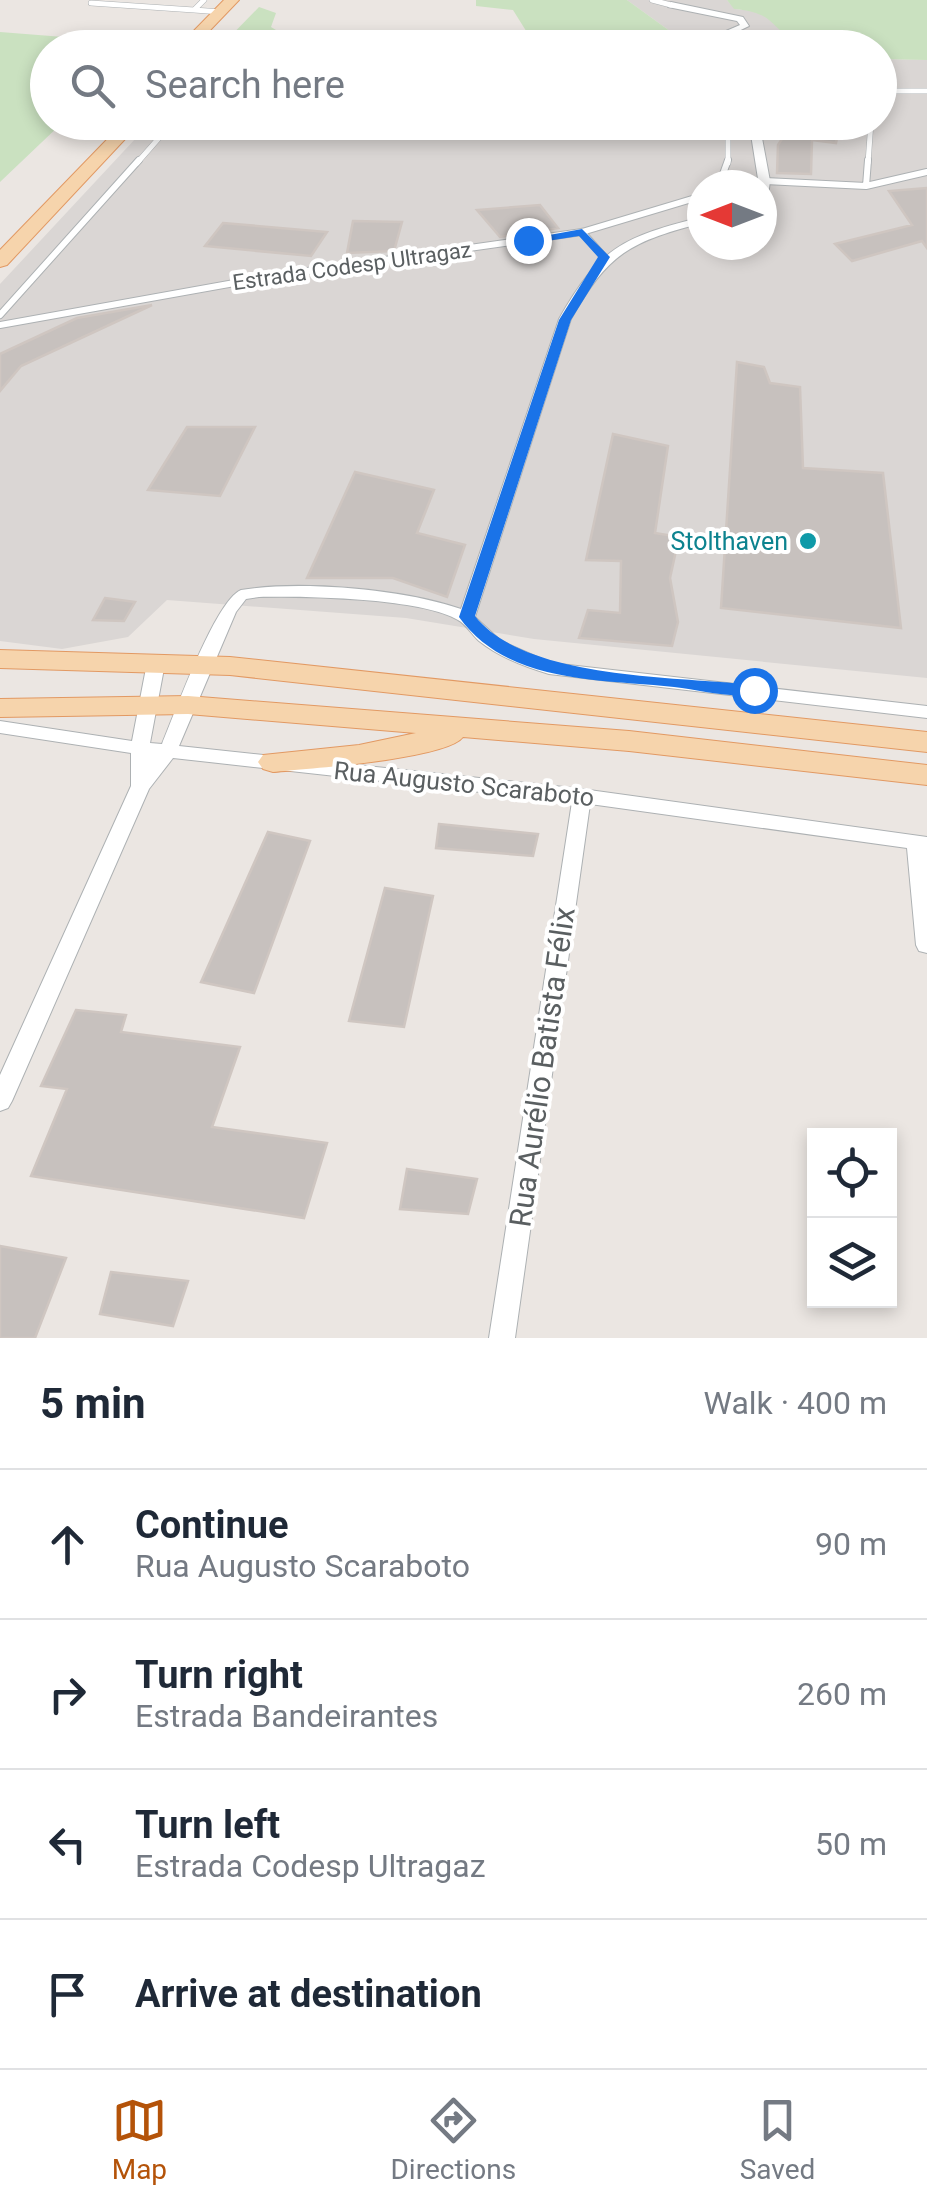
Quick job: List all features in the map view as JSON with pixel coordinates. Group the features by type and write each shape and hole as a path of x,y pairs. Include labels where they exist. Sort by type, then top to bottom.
{"main road":[{"path":"202,30 232,0"},
{"path":"222,30 250,0"},
{"path":"0,235 92,140"},
{"path":"0,260 116,140"},
{"path":"0,660 204,664 630,727 927,779"},
{"path":"0,708 147,704 504,732"},
{"path":"273,762 359,756 430,738 630,727 927,742"}],"street":[{"path":"670,5 740,19 745,26 742,30"},
{"path":"757,140 763,170"},
{"path":"467,617 565,320 604,257 651,233 687,224"},
{"path":"0,1100 142,786 168,751 228,611 241,595 278,590 429,606 467,617 480,634 510,653 549,668 927,712"},
{"path":"142,786 140,748 156,664"},
{"name":"Rua Augusto Scaraboto","path":"0,727 140,748 582,796 922,844"},
{"name":"Rua Aurélio Batista Félix","path":"502,1338 582,796"},
{"path":"922,844 927,945"}],"lane":[{"path":"194,10 204,0"},
{"path":"652,0 670,5"},
{"path":"92,3 220,12"},
{"path":"897,91 927,91"},
{"path":"0,315 157,140"},
{"path":"725,170 728,140"},
{"path":"866,186 870,140"},
{"path":"777,182 866,186 903,182 927,172"},
{"name":"Estrada Codesp Ultragaz","path":"0,324 279,275 582,232 687,200"},
{"path":"582,232 604,257"}],"shaded area":[{"path":"627,0 727,0 735,9 763,12 783,30 668,30"},
{"name":"Stolthaven","path":"897,59 927,60 927,678 534,639 406,618 167,600 128,637 62,649 0,641 0,284 134,140 897,140"}],"green space":[{"path":"476,0 627,0 668,30 526,30 513,10 476,6"},
{"path":"727,0 927,0 927,60 897,59 897,30 781,30 765,17 734,9"},
{"path":"259,7 276,13 271,27 276,30 237,30"},
{"path":"0,32 30,34 30,140 44,140 0,182"}],"building":[{"path":"781,140 812,140 811,174 777,173"},
{"path":"927,188 927,248 922,241 852,261 835,244 912,225 889,191"},
{"path":"540,205 558,228 500,237 477,210"},
{"path":"353,221 402,222 394,251 347,253"},
{"path":"223,223 327,232 311,256 205,246"},
{"path":"152,305 21,366 0,391 0,354 77,318"},
{"name":"Stolthaven","path":"737,362 764,367 770,383 800,387 803,468 883,473 901,628 721,608"},
{"path":"187,427 255,427 220,496 148,490"},
{"path":"613,434 668,446 655,533 679,537 670,578 678,622 672,646 579,638 588,610 620,613 621,561 586,560"},
{"path":"355,472 434,490 417,533 465,545 447,597 393,578 307,578"},
{"path":"105,598 135,602 124,621 93,620"},
{"path":"439,824 538,834 533,856 436,848"},
{"path":"268,832 310,841 254,993 201,982"},
{"path":"385,888 433,896 404,1027 349,1021"},
{"path":"76,1010 126,1015 121,1032 240,1047 212,1127 327,1143 304,1218 31,1176 67,1089 41,1086"},
{"path":"407,1169 477,1179 468,1214 400,1209"},
{"path":"0,1246 66,1258 35,1338 0,1338"},
{"path":"111,1272 188,1281 173,1326 100,1314"}],"place":[{"name":"Stolthaven","path":"808,541"}],"route":[{"path":"528,240 582,232 604,257 583,285 565,320 467,617 480,634 510,653 549,668 754,690"}]}
